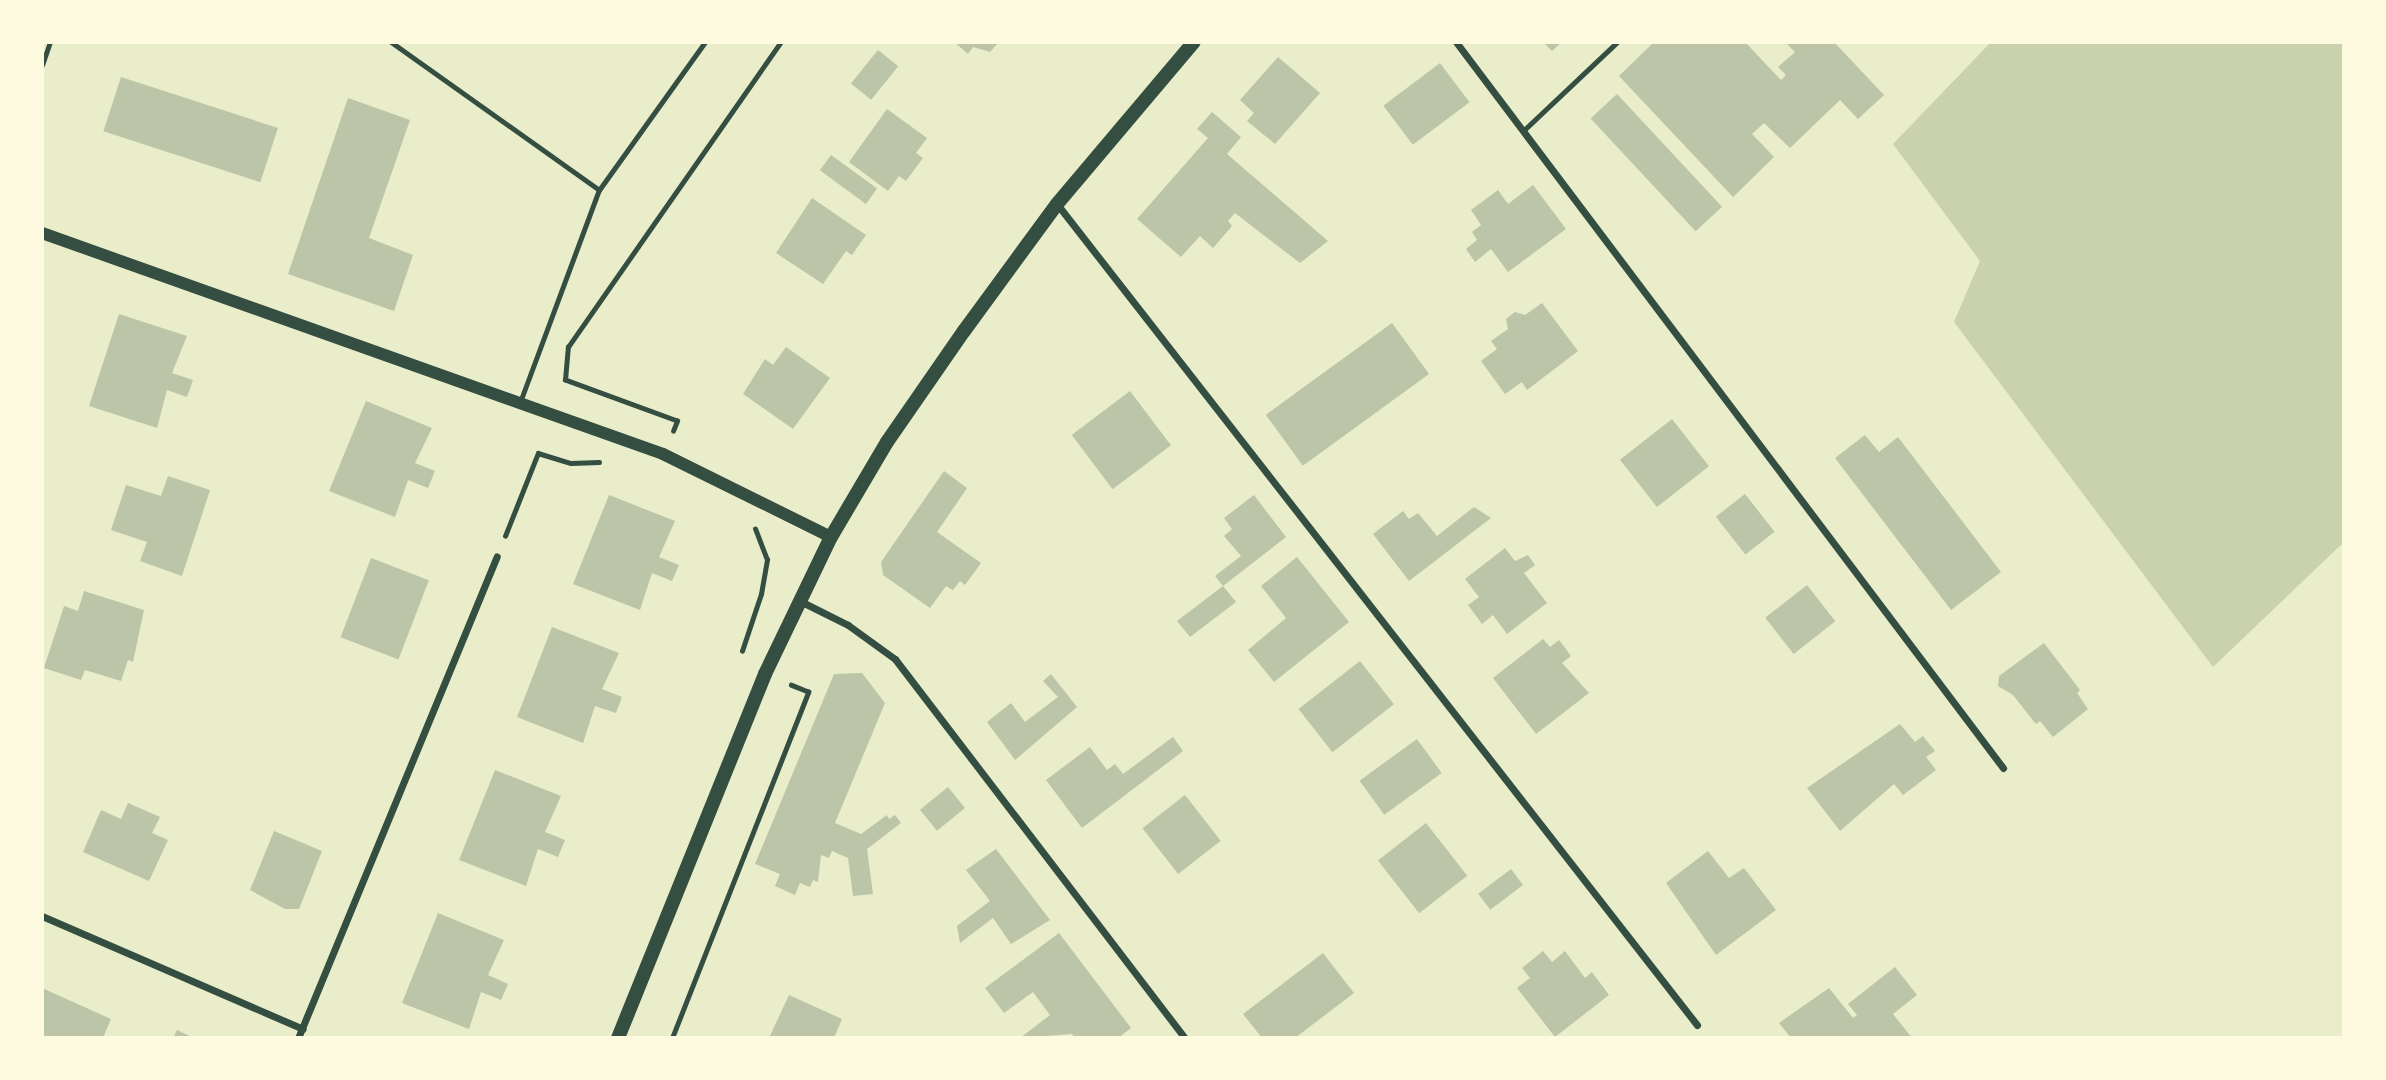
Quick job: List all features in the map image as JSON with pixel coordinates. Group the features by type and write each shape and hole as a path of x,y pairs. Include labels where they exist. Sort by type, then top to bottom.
{"main road":[{"path":"618,1038 765,674 831,537 887,442 1057,204 1194,42"}],"street":[{"path":"1456,42 2003,768"},
{"path":"1057,204 1697,1025"},
{"path":"42,233 663,454 831,537"},
{"path":"299,1038 497,556"},
{"path":"800,601 848,625 895,659 1185,1038"},
{"path":"42,916 303,1029"}],"lane":[{"path":"42,65 50,42"},
{"path":"391,42 599,190"},
{"path":"520,402 599,190 705,42"},
{"path":"1523,131 1617,42"}],"path":[{"path":"663,454 677,421 565,380 568,347 781,42"},
{"path":"497,556 538,453 571,463 610,461"}],"green space":[{"path":"1991,42 2344,42 2344,542 2213,667 1954,322 1980,261 1893,144"}],"building":[{"path":"954,42 999,42 990,52 973,47 968,54"},
{"path":"1543,42 1562,42 1552,51"},
{"path":"1654,42 1745,42 1781,80 1786,75 1778,67 1795,52 1785,42 1834,42 1884,95 1858,119 1840,100 1790,148 1764,123 1752,134 1774,157 1733,197 1619,76"},
{"path":"878,50 898,66 871,100 851,83"},
{"path":"1278,57 1320,93 1275,144 1247,121 1254,113 1240,100"},
{"path":"1440,63 1469,102 1413,145 1383,106"},
{"path":"121,77 278,128 260,182 103,131"},
{"path":"1617,94 1722,207 1696,231 1591,119"},
{"path":"348,98 410,120 369,238 413,255 394,311 288,274"},
{"path":"887,109 927,138 916,153 923,158 906,181 899,176 888,191 849,162"},
{"path":"1212,112 1241,137 1227,154 1328,241 1300,263 1235,213 1228,221 1232,226 1213,248 1200,236 1181,257 1137,219 1208,138 1197,129"},
{"path":"831,155 877,189 866,204 820,170"},
{"path":"1533,185 1566,229 1508,272 1491,249 1475,262 1466,249 1477,240 1472,232 1481,225 1471,210 1498,190 1508,204"},
{"path":"812,198 866,235 852,255 846,251 823,284 776,253"},
{"path":"1542,303 1578,351 1527,390 1522,382 1505,394 1481,361 1497,349 1491,341 1508,329 1506,319 1515,312 1525,315"},
{"path":"119,314 187,336 172,373 193,380 187,397 167,390 157,428 89,406"},
{"path":"1392,323 1429,374 1303,466 1266,415"},
{"path":"786,347 830,378 793,429 743,394 765,359 773,365"},
{"path":"1130,391 1171,445 1113,489 1072,435"},
{"path":"366,401 432,428 415,463 435,471 428,488 408,480 395,517 329,491"},
{"path":"1672,419 1709,466 1657,507 1620,460"},
{"path":"1865,435 1879,452 1898,437 2001,572 1951,610 1835,458"},
{"path":"944,471 967,488 937,532 981,563 965,585 960,581 953,590 946,586 930,608 883,575 881,562"},
{"path":"168,476 210,490 182,576 140,561 147,542 111,530 126,485 161,496"},
{"path":"1745,494 1775,532 1745,555 1716,517"},
{"path":"609,495 675,521 659,557 679,565 672,581 652,573 640,610 573,584"},
{"path":"1254,495 1286,537 1223,586 1215,576 1241,556 1224,536 1232,529 1224,518"},
{"path":"1474,507 1491,518 1409,581 1373,534 1403,511 1409,519 1418,513 1437,536"},
{"path":"1505,548 1515,561 1528,555 1535,565 1524,573 1547,603 1507,634 1493,615 1482,624 1468,605 1479,597 1465,579"},
{"path":"1297,557 1349,622 1274,682 1248,650 1286,618 1261,586"},
{"path":"371,558 429,580 398,660 341,637"},
{"path":"1807,585 1835,621 1794,654 1765,618"},
{"path":"1223,586 1236,602 1190,637 1177,621"},
{"path":"84,591 144,610 133,662 128,660 121,681 85,670 81,680 44,668 64,606 78,611"},
{"path":"552,627 619,653 602,689 622,697 616,713 595,706 583,743 517,717"},
{"path":"1543,639 1550,647 1559,640 1571,656 1562,663 1589,693 1536,734 1493,678"},
{"path":"2044,643 2080,690 2077,693 2088,709 2053,737 2040,721 2036,724 2013,695 1998,686 1999,676"},
{"path":"1360,661 1394,704 1332,752 1299,709"},
{"path":"862,673 885,703 835,823 861,834 887,815 889,819 895,815 901,823 867,849 873,894 853,896 848,858 832,851 829,858 821,855 818,882 813,880 810,887 800,883 795,895 775,886 780,874 755,864 834,674"},
{"path":"1051,674 1077,707 1015,760 987,722 1011,703 1025,722 1058,697 1043,681"},
{"path":"1900,724 1915,742 1923,736 1935,751 1926,757 1936,770 1903,795 1894,784 1840,831 1807,788"},
{"path":"1173,737 1183,751 1082,828 1046,780 1090,747 1107,770 1115,764 1123,774"},
{"path":"1417,739 1442,773 1384,815 1360,781"},
{"path":"495,770 561,796 545,832 565,840 558,857 538,849 526,886 459,860"},
{"path":"948,787 965,808 937,831 920,810"},
{"path":"1185,795 1221,841 1178,874 1142,828"},
{"path":"128,803 160,817 152,833 168,840 149,881 83,852 101,810 121,819"},
{"path":"1426,823 1467,876 1419,913 1378,861"},
{"path":"274,831 322,851 299,909 285,909 250,890"},
{"path":"996,849 1050,920 1011,944 993,918 960,943 957,926 990,901 966,870"},
{"path":"1708,851 1729,878 1744,868 1776,910 1716,955 1666,883"},
{"path":"1511,869 1523,885 1490,910 1478,894"},
{"path":"438,913 504,940 488,975 508,984 501,1000 481,992 469,1029 402,1003"},
{"path":"1059,933 1131,1028 1118,1038 1075,1038 1072,1034 1020,1038 1050,1015 1033,992 1004,1013 985,988"},
{"path":"1543,951 1552,962 1565,951 1585,978 1592,972 1609,995 1555,1037 1517,988 1530,978 1522,968"},
{"path":"1323,953 1354,993 1295,1038 1262,1038 1243,1014"},
{"path":"1895,967 1917,995 1893,1014 1912,1038 1791,1038 1779,1023 1829,988 1853,1018 1857,1015 1848,1004"},
{"path":"42,988 111,1019 103,1038 42,1038"},
{"path":"789,995 842,1019 834,1038 769,1038"},
{"path":"177,1030 194,1038 173,1038"}]}
